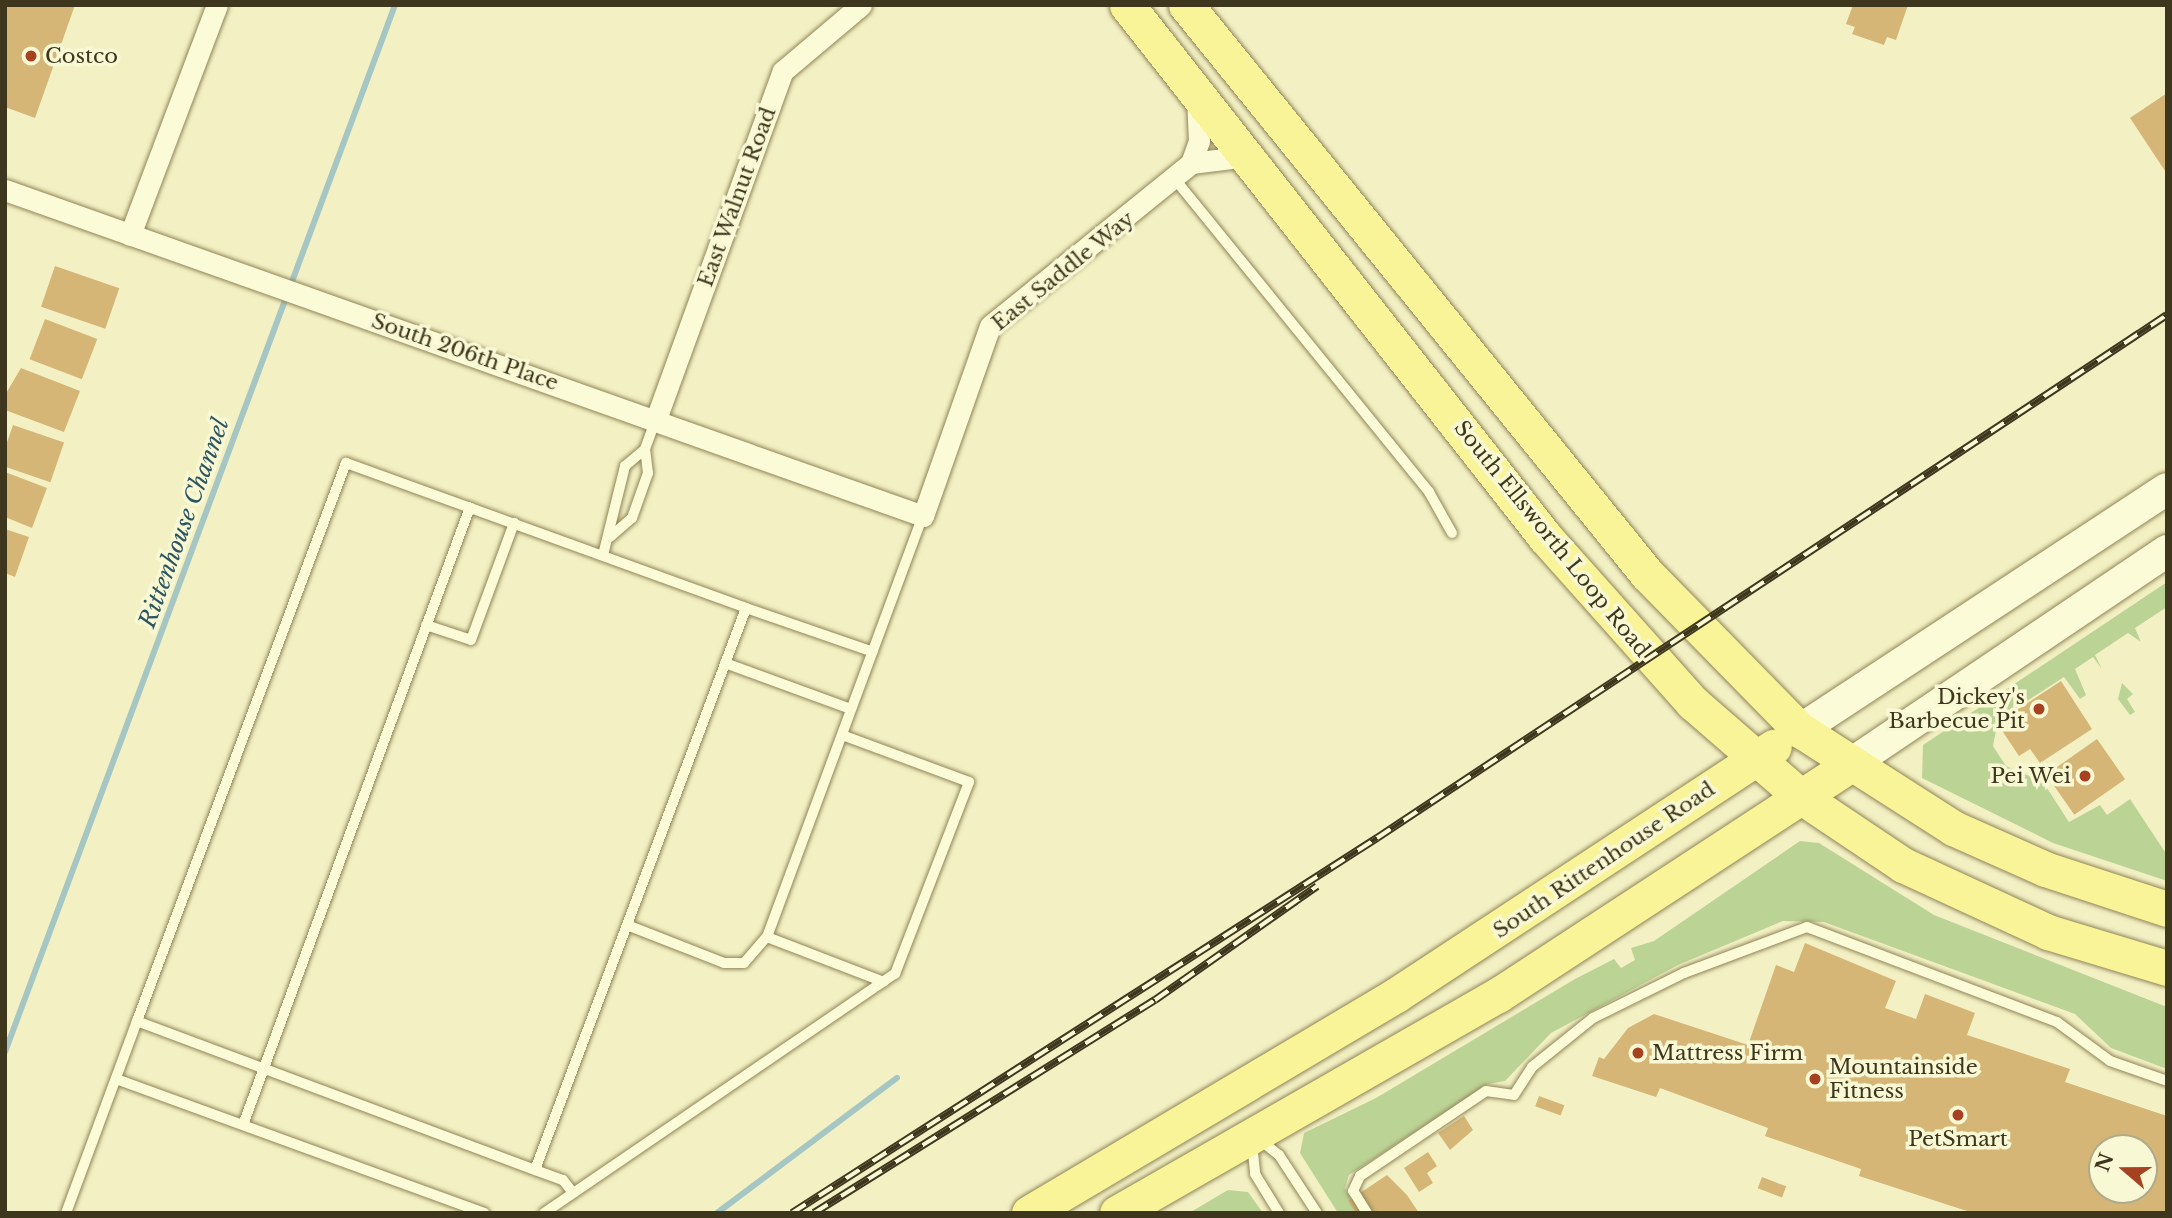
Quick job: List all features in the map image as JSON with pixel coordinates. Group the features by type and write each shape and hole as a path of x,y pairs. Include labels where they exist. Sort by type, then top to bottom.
{"main road":[{"name":"South Ellsworth Loop Road","path":"1127,5 1603,608 1755,759 1800,796 1940,885 2048,932 2167,968"},
{"path":"1186,5 1647,574 1800,730 1849,766 2000,849 2167,909"},
{"name":"South Rittenhouse Road","path":"1029,1213 1396,995 2167,489"},
{"path":"1117,1213 1251,1133 1498,995 1849,766 2167,551"},
{"path":"1229,1093 1251,1133"}],"street":[{"path":"130,235 217,5"},
{"name":"East Walnut Road","path":"656,418 783,71 861,5"},
{"path":"1197,93 1199,141 1191,163 1248,156"},
{"name":"East Saddle Way","path":"923,516 990,326 1191,163"},
{"name":"South 206th Place","path":"5,190 656,418 923,516"}],"lane":[{"path":"1174,178 1429,492 1452,533"},
{"path":"610,537 632,518 648,473 645,449 656,418"},
{"path":"603,555 610,537 610,510 625,466 645,449"},
{"path":"66,1213 346,463 873,652"},
{"path":"243,1125 470,507"},
{"path":"626,925 724,963 744,963 767,937 923,516"},
{"path":"426,625 471,640 514,523"},
{"path":"535,1170 746,608"},
{"path":"725,663 851,709"},
{"path":"544,1213 895,974 969,782 842,735"},
{"path":"1367,1213 1353,1191 1360,1176 1486,1091 1514,1095 1532,1067 1593,1018 1684,974 1807,927 2057,1022 2110,1060 2167,1081"},
{"path":"767,937 884,982"},
{"path":"137,1021 563,1180 573,1193"},
{"path":"116,1079 484,1213"},
{"path":"1251,1133 1255,1174 1279,1213"},
{"path":"1251,1133 1279,1155 1317,1213"}],"green space":[{"path":"2167,582 2167,607 2135,628 2141,642 2128,633 2095,655 2102,669 2093,657 2075,669 2086,695 2080,699 2064,677 1998,720 1993,746 2006,766 2043,782 2069,822 2100,805 2107,815 2130,799 2167,855 2167,881 2053,843 1922,778 1923,745"},
{"path":"2122,683 2133,694 2127,699 2135,712 2130,715 2118,699"},
{"path":"1800,841 1819,843 1934,915 2167,1007 2167,1069 2111,1048 2075,1014 1824,922 1783,921 1678,965 1551,1033 1505,1081 1488,1084 1349,1175 1345,1188 1360,1213 1338,1213 1300,1153 1304,1133 1376,1098 1575,979 1614,959 1621,968 1635,960 1631,948 1654,941"},
{"path":"1228,1190 1248,1192 1263,1213 1189,1213"}],"building":[{"name":"Costco","path":"5,5 75,5 35,118 5,107"},
{"path":"1853,5 1908,5 1896,40 1887,37 1884,45 1852,34 1855,27 1846,24"},
{"path":"2167,93 2167,174 2130,118"},
{"path":"55,266 119,288 105,329 41,307"},
{"path":"45,319 97,339 82,379 30,359"},
{"path":"21,368 80,391 64,432 5,410 5,395"},
{"path":"13,425 64,443 50,482 5,467 5,448"},
{"path":"5,472 47,488 32,528 5,517"},
{"path":"5,529 29,537 15,577 5,573"},
{"path":"2061,681 2092,729 2040,763 2030,749 2019,756 1997,723"},
{"name":"Pei Wei","path":"2097,739 2125,779 2074,815 2046,775"},
{"path":"1805,943 1896,981 1885,1008 1916,1019 1925,994 1975,1013 1967,1035 2070,1069 2065,1082 2167,1116 2167,1213 1973,1213 1859,1176 1861,1169 1765,1136 1768,1128 1660,1088 1656,1097 1592,1076 1599,1057 1604,1059 1628,1028 1654,1014 1748,1045 1776,965 1794,972"},
{"path":"1539,1096 1564,1105 1561,1116 1535,1106"},
{"path":"1464,1116 1473,1130 1450,1150 1438,1133"},
{"path":"1428,1152 1437,1166 1427,1173 1433,1183 1419,1192 1404,1168"},
{"path":"1387,1175 1407,1195 1419,1213 1356,1213 1348,1201"},
{"path":"1762,1177 1786,1186 1782,1198 1758,1188"}],"waterway":[{"name":"Rittenhouse Channel","path":"5,1052 395,5"},
{"path":"717,1213 897,1078"}],"railway":[{"path":"792,1213 1377,838 2167,315"},
{"path":"814,1213 1155,1000 1317,886"}],"place":[{"name":"Costco","path":"31,56"},
{"name":"Dickey's Barbecue Pit","path":"2039,709"},
{"name":"Pei Wei","path":"2085,776"},
{"name":"Mattress Firm","path":"1638,1053"},
{"name":"Mountainside Fitness","path":"1815,1079"},
{"name":"PetSmart","path":"1958,1115"}]}
